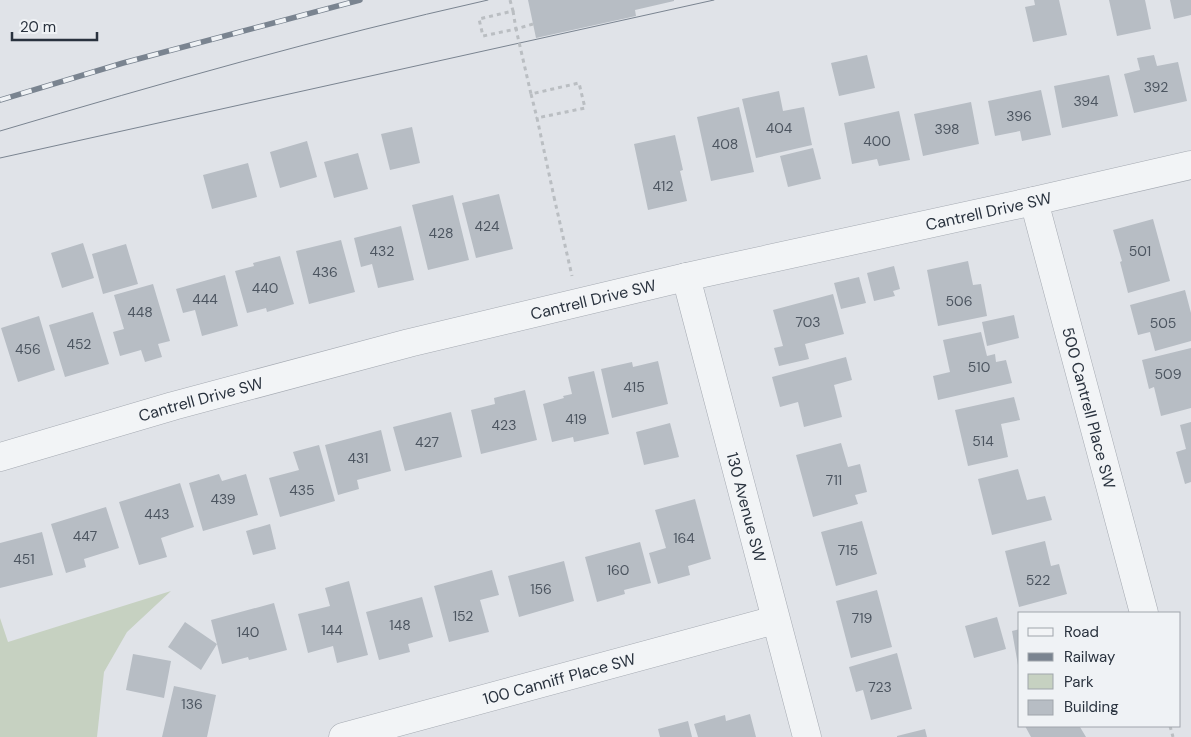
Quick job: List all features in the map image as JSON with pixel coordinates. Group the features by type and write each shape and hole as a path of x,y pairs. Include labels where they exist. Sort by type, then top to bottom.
{"street":[{"name":"Cantrell Drive SW","path":"0,457 173,406 381,350 686,277 1191,165"},
{"name":"500 Cantrell Place SW","path":"1034,201 1144,612"},
{"name":"130 Avenue SW","path":"686,277 806,737"},
{"name":"100 Canniff Place SW","path":"343,737 775,620"}],"path":[{"path":"510,0 578,303"},
{"path":"513,11 478,19 483,36 533,24"},
{"path":"531,94 579,83 585,108 537,118"}],"green space":[{"path":"171,591 127,632 104,672 97,737 0,737 0,618 8,642"}],"building":[{"path":"528,0 674,1 635,10 636,16 536,38"},
{"path":"1034,0 1059,0 1067,35 1033,42 1025,7 1035,5"},
{"path":"1109,0 1145,0 1151,29 1117,36"},
{"path":"1170,0 1191,0 1191,15 1174,19"},
{"path":"867,55 875,88 839,96 831,63"},
{"path":"1154,55 1157,66 1178,62 1187,101 1134,113 1124,74 1140,70 1137,58"},
{"path":"1109,75 1118,116 1062,128 1054,86"},
{"path":"1041,90 1051,135 1022,141 1020,131 995,136 988,101"},
{"path":"779,91 783,111 804,107 812,145 756,158 742,99"},
{"path":"971,102 979,144 923,156 914,114"},
{"path":"739,107 754,172 711,181 697,117"},
{"path":"899,111 910,160 879,166 877,159 852,164 844,123"},
{"path":"412,127 420,163 390,170 381,134"},
{"path":"675,135 683,170 680,171 687,201 648,210 634,144"},
{"path":"307,141 317,177 280,188 270,152"},
{"path":"813,148 821,179 788,187 780,156"},
{"path":"358,153 368,189 334,198 324,162"},
{"path":"248,163 257,197 212,209 203,175"},
{"path":"499,194 513,249 476,258 462,203"},
{"path":"453,195 469,260 428,270 412,205"},
{"path":"1153,219 1170,281 1128,293 1120,262 1122,261 1113,230"},
{"path":"401,226 414,280 378,288 372,264 361,267 354,238"},
{"path":"341,240 355,292 309,304 296,251"},
{"path":"83,243 94,278 62,288 51,253"},
{"path":"126,244 138,284 103,294 92,254"},
{"path":"280,256 294,304 267,312 266,308 247,313 235,271 254,266 253,263"},
{"path":"968,261 973,285 981,284 987,316 938,326 927,270"},
{"path":"894,266 900,289 893,291 895,296 874,301 867,273"},
{"path":"225,275 238,326 202,336 195,310 183,313 176,289"},
{"path":"859,277 866,303 841,309 834,283"},
{"path":"153,284 170,341 158,344 162,357 145,362 141,350 120,356 113,332 124,329 114,295"},
{"path":"1185,290 1191,313 1191,341 1155,351 1150,332 1138,335 1130,305"},
{"path":"833,294 844,334 805,344 809,359 779,366 774,348 783,346 773,310"},
{"path":"93,312 109,364 65,377 49,325"},
{"path":"1014,315 1019,338 987,346 982,322"},
{"path":"39,316 55,370 18,382 1,328"},
{"path":"981,332 987,356 995,354 996,362 1006,360 1012,383 938,400 933,376 950,372 943,340"},
{"path":"1191,348 1191,408 1161,416 1154,387 1149,389 1142,360"},
{"path":"846,357 852,380 834,385 842,417 804,427 798,402 780,407 772,377"},
{"path":"658,361 668,404 612,418 601,369 632,362 633,367"},
{"path":"594,371 609,434 574,442 573,437 552,442 543,404 572,394 568,377"},
{"path":"525,390 537,440 481,454 471,410 495,404 494,398"},
{"path":"1014,397 1020,420 1001,424 1008,457 968,466 955,410"},
{"path":"451,412 462,457 405,471 393,427"},
{"path":"1191,422 1191,482 1185,484 1176,452 1186,449 1180,425"},
{"path":"670,423 679,457 644,465 636,432"},
{"path":"381,430 391,471 357,480 359,489 338,495 325,445"},
{"path":"841,443 848,467 860,464 867,492 855,495 858,504 813,517 796,455"},
{"path":"319,445 335,501 280,517 269,478 299,470 293,452"},
{"path":"1018,469 1027,500 1045,496 1052,520 992,535 978,479"},
{"path":"219,474 222,481 246,474 258,515 203,531 189,483"},
{"path":"180,483 194,527 161,538 167,557 139,565 119,502"},
{"path":"695,499 711,559 688,566 690,575 658,584 649,553 666,548 655,510"},
{"path":"106,507 119,548 84,559 86,567 66,573 51,524"},
{"path":"862,521 877,574 836,586 821,532"},
{"path":"270,524 276,549 253,555 246,531"},
{"path":"42,532 53,575 0,588 0,543"},
{"path":"1045,541 1051,566 1059,564 1067,594 1019,607 1005,551"},
{"path":"640,542 651,583 624,590 625,594 597,602 585,557"},
{"path":"564,561 574,601 519,617 508,576"},
{"path":"492,570 499,595 480,600 489,632 449,642 434,586"},
{"path":"349,581 368,655 337,663 333,646 308,653 298,614 330,606 325,588"},
{"path":"877,590 892,647 851,658 836,601"},
{"path":"422,597 433,637 408,644 410,652 379,660 366,612"},
{"path":"274,603 287,650 249,660 248,657 222,664 211,620"},
{"path":"997,617 1006,649 974,658 965,626"},
{"path":"185,622 217,644 201,670 168,647"},
{"path":"1018,630 1018,665 1012,631"},
{"path":"897,653 912,709 871,720 863,690 856,692 849,667"},
{"path":"133,654 171,661 164,698 126,690"},
{"path":"174,686 216,695 207,737 162,737"},
{"path":"750,714 756,737 698,737 694,724 725,715 726,721"},
{"path":"688,721 692,737 660,737 658,729"},
{"path":"1026,727 1080,727 1086,737 1031,737"},
{"path":"925,729 927,737 897,737 897,736"}],"tram line":[{"path":"0,131 243,61 365,29 488,0"},
{"path":"0,158 714,0"}],"railway":[{"path":"0,100 123,63 360,0"}]}
